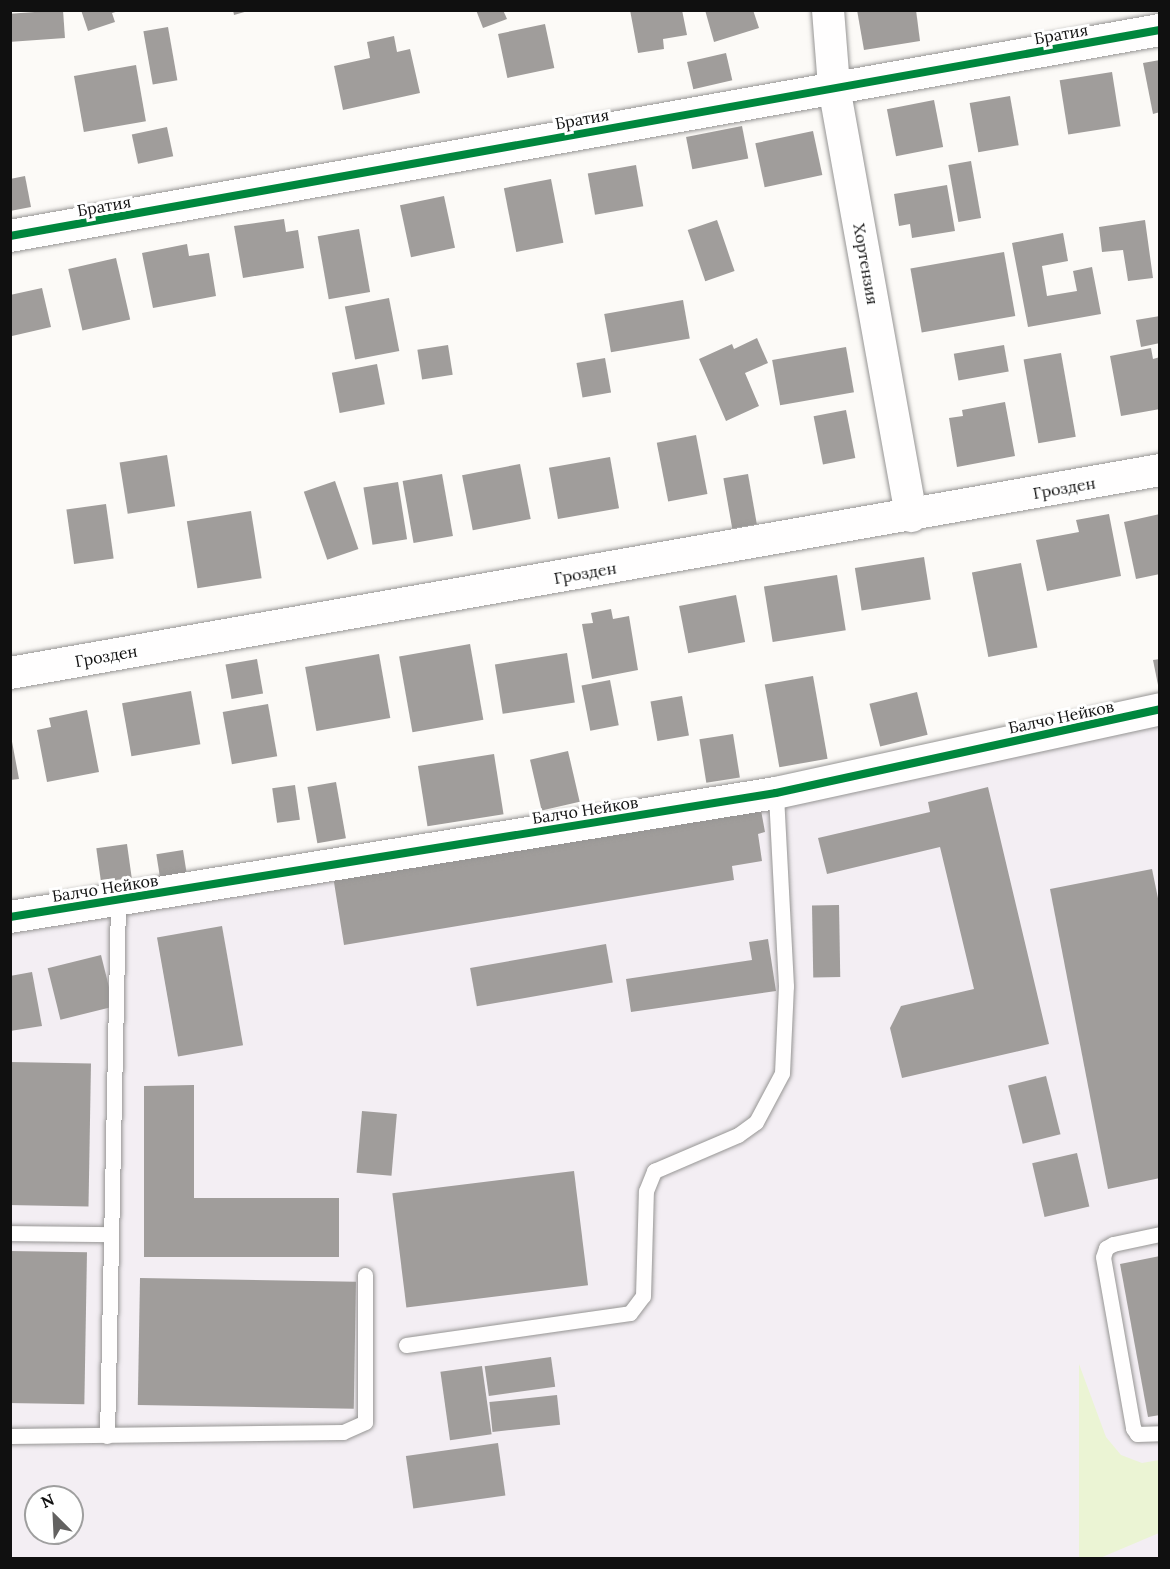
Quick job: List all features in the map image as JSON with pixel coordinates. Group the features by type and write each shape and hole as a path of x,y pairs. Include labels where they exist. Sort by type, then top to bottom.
{"street":[{"name":"Хортензия","path":"828,10 834,87 911,516"},
{"name":"Братия","path":"10,236 1160,30"},
{"name":"Грозден","path":"10,673 911,516 1160,470"},
{"name":"Балчо Нейков","path":"10,917 776,793 1160,709"}],"lane":[{"path":"406,1345 630,1313 643,1296 646,1191 654,1171 738,1134 756,1122 782,1073 786,986 776,793"},
{"path":"107,1436 118,900"},
{"path":"10,1233 111,1234"},
{"path":"1160,1234 1113,1244 1106,1248 1103,1257 1133,1428 1137,1434 1160,1433"},
{"path":"10,1436 343,1432 365,1422 365,1275"}],"shaded area":[{"path":"1159,724 1159,1558 11,1558 10,929"}],"green space":[{"path":"1079,1364 1106,1437 1121,1455 1142,1463 1159,1460 1159,1533 1100,1558 1079,1558"}],"building":[{"path":"63,10 65,38 12,42 10,14"},
{"path":"81,10 119,11 112,13 115,22 88,31"},
{"path":"233,10 248,10 248,11 234,15"},
{"path":"476,10 503,10 507,19 483,28"},
{"path":"630,10 682,10 687,35 663,39 664,49 638,53"},
{"path":"705,10 753,10 759,28 714,42"},
{"path":"857,10 916,10 920,41 864,50"},
{"path":"545,24 554,68 507,78 498,34"},
{"path":"168,27 177,80 153,85 143,31"},
{"path":"394,36 397,52 410,49 420,93 343,110 334,66 370,58 367,42"},
{"path":"726,53 732,80 693,89 687,62"},
{"path":"1160,60 1160,112 1153,114 1143,63"},
{"path":"136,65 146,121 84,132 74,76"},
{"path":"1112,72 1121,126 1068,135 1060,80"},
{"path":"1010,96 1019,145 978,152 970,103"},
{"path":"934,100 943,147 896,156 887,109"},
{"path":"742,126 748,158 692,169 686,137"},
{"path":"167,127 173,156 138,164 132,134"},
{"path":"813,131 822,175 765,187 755,143"},
{"path":"971,161 981,218 958,222 948,165"},
{"path":"636,165 643,206 595,215 588,174"},
{"path":"25,176 31,207 10,211 10,179"},
{"path":"551,179 563,243 516,252 504,188"},
{"path":"947,185 955,231 912,238 910,224 899,226 894,194"},
{"path":"444,196 455,248 411,257 400,205"},
{"path":"284,219 286,232 298,230 304,268 243,278 234,226"},
{"path":"717,220 735,271 705,281 688,230"},
{"path":"1145,220 1153,278 1128,281 1123,250 1102,252 1099,227"},
{"path":"359,229 370,292 329,299 318,236"},
{"path":"1063,233 1068,261 1042,266 1047,296 1077,291 1073,271 1092,267 1101,314 1028,327 1012,243"},
{"path":"187,244 189,256 209,253 216,296 153,308 142,253"},
{"path":"1004,252 1015,316 922,333 910,268"},
{"path":"116,258 130,319 82,330 68,269"},
{"path":"42,288 51,327 12,336 10,295"},
{"path":"389,298 399,351 355,360 345,307"},
{"path":"683,300 690,338 611,352 604,314"},
{"path":"1160,316 1160,343 1141,347 1136,320"},
{"path":"757,338 768,363 745,373 759,406 726,421 699,359 732,344 734,349"},
{"path":"448,345 453,375 422,379 417,350"},
{"path":"1004,345 1009,372 958,380 954,354"},
{"path":"846,347 854,392 780,405 772,360"},
{"path":"1151,348 1153,359 1160,357 1160,409 1121,416 1110,356"},
{"path":"1061,353 1076,437 1038,443 1024,360"},
{"path":"605,358 611,392 583,398 576,363"},
{"path":"377,364 385,404 340,413 332,373"},
{"path":"1005,402 1015,456 957,467 949,418 963,416 962,410"},
{"path":"846,410 855,458 823,464 814,416"},
{"path":"696,435 707,494 668,502 657,443"},
{"path":"167,455 175,506 128,514 120,463"},
{"path":"610,457 619,508 558,519 549,468"},
{"path":"520,464 531,519 473,530 462,475"},
{"path":"442,474 453,536 414,543 403,481"},
{"path":"748,474 757,524 732,529 723,478"},
{"path":"335,481 358,549 327,560 304,492"},
{"path":"398,482 407,539 373,545 363,487"},
{"path":"106,504 114,558 74,564 66,510"},
{"path":"251,511 262,578 197,588 187,521"},
{"path":"1109,514 1121,576 1047,591 1036,540 1079,532 1076,520"},
{"path":"1160,514 1160,574 1136,579 1124,522"},
{"path":"924,557 931,599 862,610 855,568"},
{"path":"1021,563 1037,647 988,657 972,573"},
{"path":"837,575 846,630 773,642 764,587"},
{"path":"736,595 745,642 688,653 679,606"},
{"path":"611,609 613,619 629,616 638,670 592,679 582,624 593,623 591,613"},
{"path":"470,644 483,720 412,732 399,657"},
{"path":"567,653 575,702 503,714 495,664"},
{"path":"379,654 390,718 316,731 305,667"},
{"path":"257,659 263,693 232,699 225,665"},
{"path":"1160,659 1160,685 1158,685 1153,660"},
{"path":"813,676 828,759 779,767 765,685"},
{"path":"610,680 619,725 590,731 582,686"},
{"path":"191,691 200,744 131,756 122,703"},
{"path":"917,692 928,735 880,747 869,704"},
{"path":"682,696 689,735 657,741 650,702"},
{"path":"268,704 277,756 232,764 223,712"},
{"path":"87,710 99,772 47,782 37,730 51,727 49,718"},
{"path":"10,731 19,779 10,780"},
{"path":"733,734 740,777 706,783 699,739"},
{"path":"568,751 580,802 542,810 530,760"},
{"path":"494,754 504,814 427,826 418,766"},
{"path":"336,782 346,838 317,843 307,787"},
{"path":"295,785 300,820 277,823 272,788"},
{"path":"988,787 1049,1044 902,1078 890,1028 901,1006 974,989 940,847 827,874 818,838 930,812 928,802"},
{"path":"760,805 765,832 758,834 762,861 732,866 734,880 344,945 333,876"},
{"path":"127,844 132,878 101,882 96,848"},
{"path":"183,850 187,875 160,879 156,854"},
{"path":"1152,869 1160,908 1160,1178 1108,1189 1050,889"},
{"path":"812,905 839,905 840,977 813,977"},
{"path":"222,926 243,1045 178,1057 157,937"},
{"path":"768,939 776,991 631,1012 626,979 752,960 749,942"},
{"path":"606,944 613,982 477,1006 470,968"},
{"path":"101,955 114,1006 60,1020 48,968"},
{"path":"32,972 42,1026 10,1031 10,976"},
{"path":"10,1062 91,1063 88,1206 10,1205"},
{"path":"1046,1076 1061,1134 1023,1144 1008,1085"},
{"path":"194,1085 194,1198 339,1198 339,1257 144,1257 144,1086"},
{"path":"362,1111 397,1114 391,1176 357,1173"},
{"path":"1077,1153 1089,1207 1045,1217 1032,1163"},
{"path":"574,1171 588,1285 406,1307 392,1193"},
{"path":"10,1251 87,1252 84,1404 10,1403"},
{"path":"1160,1256 1160,1415 1148,1417 1120,1264"},
{"path":"140,1278 356,1282 354,1409 138,1405"},
{"path":"551,1357 555,1387 489,1396 485,1366"},
{"path":"482,1366 492,1434 450,1440 440,1372"},
{"path":"557,1395 560,1425 493,1432 489,1402"},
{"path":"498,1443 505,1495 413,1508 406,1456"}],"cycle path":[{"path":"10,236 1160,30"},
{"path":"10,917 776,793 1160,709"}]}
